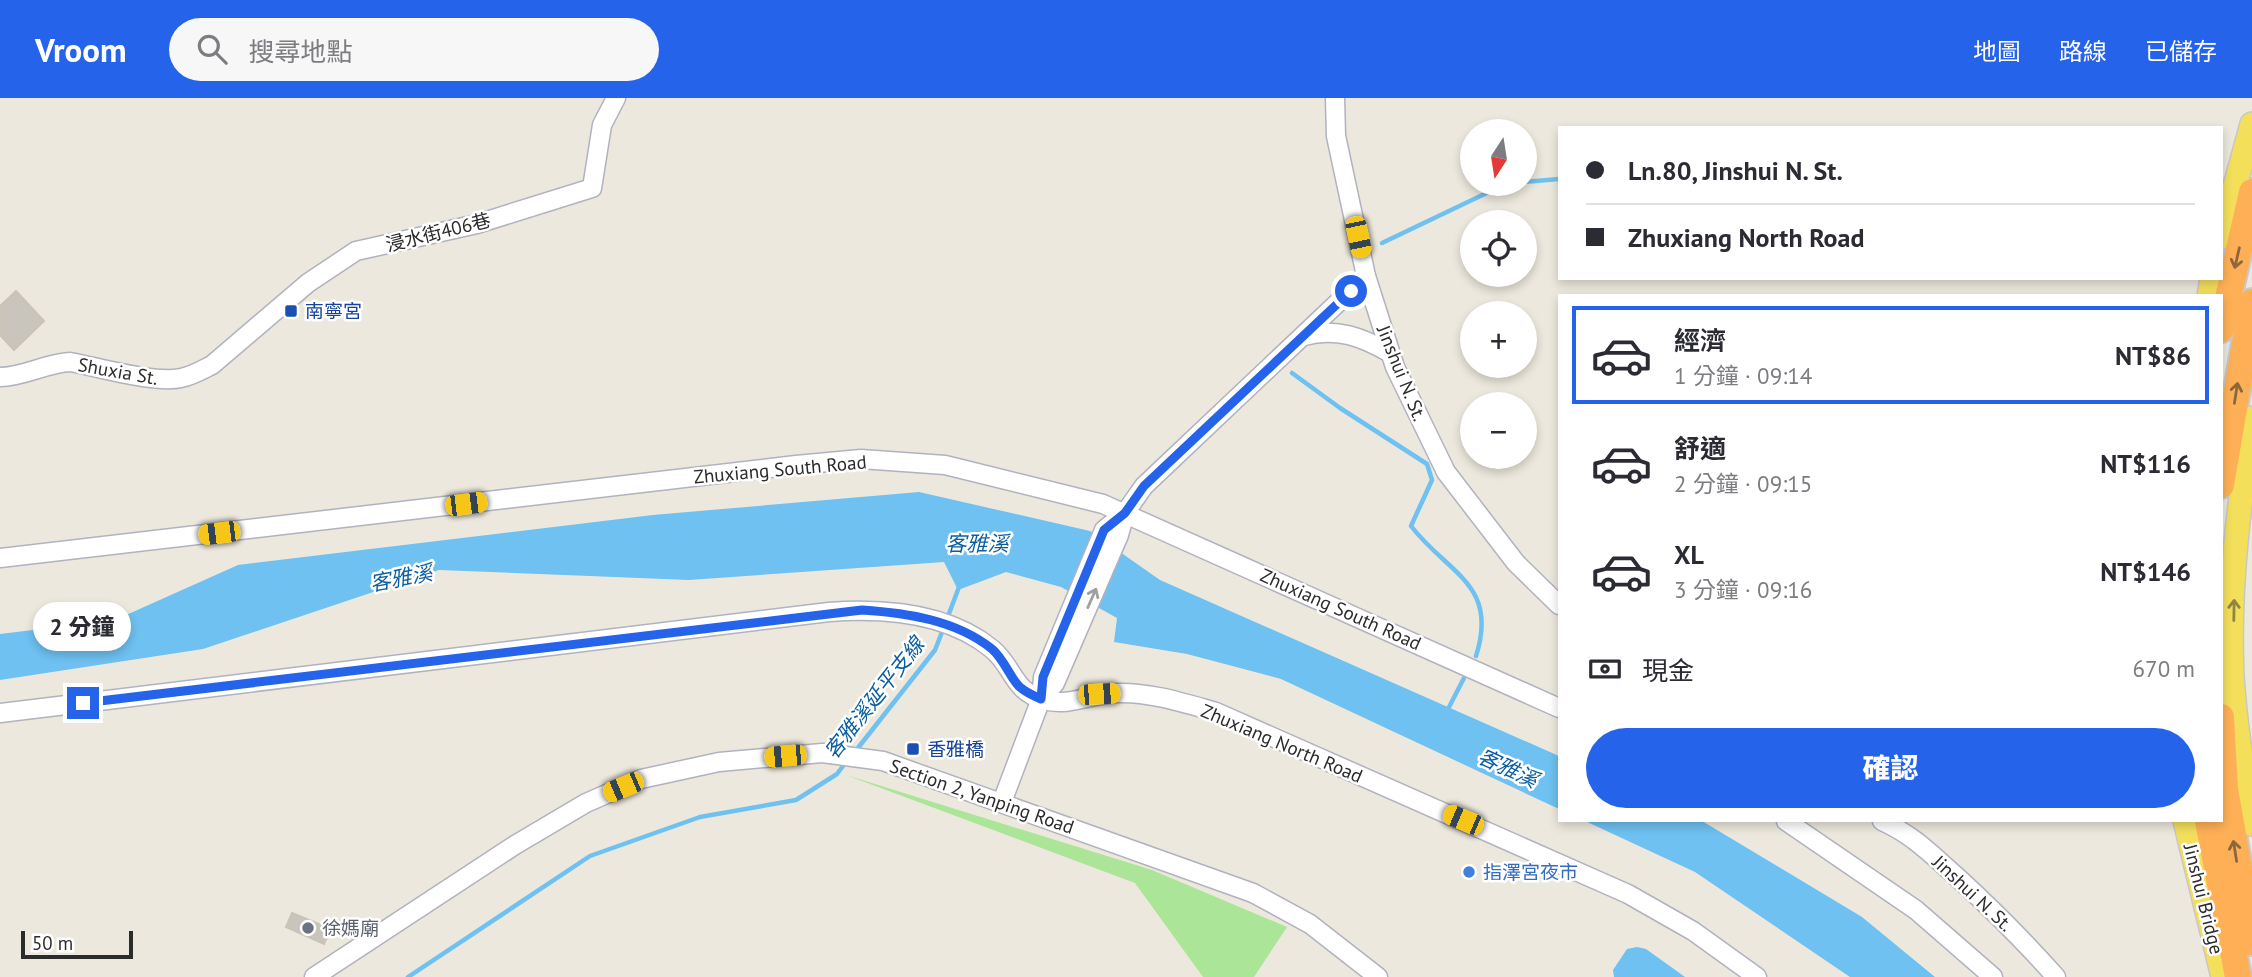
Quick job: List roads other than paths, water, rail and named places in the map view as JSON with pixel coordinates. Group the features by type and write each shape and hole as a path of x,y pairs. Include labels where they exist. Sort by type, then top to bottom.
{"highway":[{"path":"2223,320 2252,192"},
{"path":"2231,485 2252,302"},
{"name":"Jinshui Bridge","path":"2223,753 2225,789 2252,942"},
{"name":"Jinshui Bridge","path":"2208,822 2238,977"}],"main road":[{"path":"2223,230 2252,124"},
{"path":"2252,418 2231,485 2234,574 2232,674 2244,782 2252,824"},
{"name":"Jinshui Bridge","path":"2185,822 2223,977"}],"street":[{"name":"浸水街406巷","path":"293,295 356,251 477,224 592,188 602,125 616,98"},
{"name":"Jinshui N. St.","path":"1335,98 1336,136 1366,276 1390,353 1446,472 1516,563 1558,604"},
{"path":"1002,802 1049,680 1112,533 1125,513 1144,486 1366,276"},
{"name":"Shuxia St.","path":"0,377 17,376 57,363 70,362 162,379 178,379 212,365 293,295"},
{"path":"1304,336 1324,331 1345,334 1368,340 1390,353"},
{"name":"Zhuxiang South Road","path":"0,558 861,459 945,465 1103,504 1558,708"},
{"path":"0,713 862,610 927,619 963,630 992,649 1007,665 1019,687 1041,699"},
{"name":"Zhuxiang North Road","path":"1041,699 1059,703 1099,694 1121,693 1158,696 1216,712 1628,894 1693,931 1757,977"},
{"name":"Section 2, Yanping Road","path":"314,977 515,845 586,803 641,779 719,762 822,753 884,761 1252,893 1310,924 1378,977"},
{"path":"1787,822 1916,910 1993,977"},
{"name":"Jinshui N. St.","path":"1884,822 1907,833 1996,912 2056,977"}],"water":[{"name":"客雅溪","path":"919,492 1090,531 1160,580 1558,756 1558,809 1281,679 1187,654 1114,642 1117,618 1061,587 1006,572 958,590 944,562 689,580 439,570 203,649 0,680 0,634 115,620 238,565 653,515"},
{"path":"1587,822 1704,822 1862,917 1935,977 1850,977 1695,872"},
{"path":"1627,949 1646,949 1685,977 1614,977 1613,970"}],"waterway":[{"path":"1537,181 1558,179"},
{"path":"1382,243 1480,196"},
{"path":"1292,373 1340,408 1427,464 1432,480 1411,526 1466,582 1475,596 1481,612 1481,632 1476,656"},
{"name":"客雅溪延平支線","path":"947,619 959,587"},
{"name":"客雅溪延平支線","path":"854,753 935,650 944,627"},
{"path":"1447,711 1464,678"},
{"name":"客雅溪延平支線","path":"408,977 590,856 700,817 796,800 837,774 846,762"}],"place":[{"name":"南寧宮","path":"291,311"},
{"name":"香雅橋","path":"913,749"},
{"name":"指澤宮夜市","path":"1469,872"},
{"name":"徐媽廟","path":"308,928"}]}
